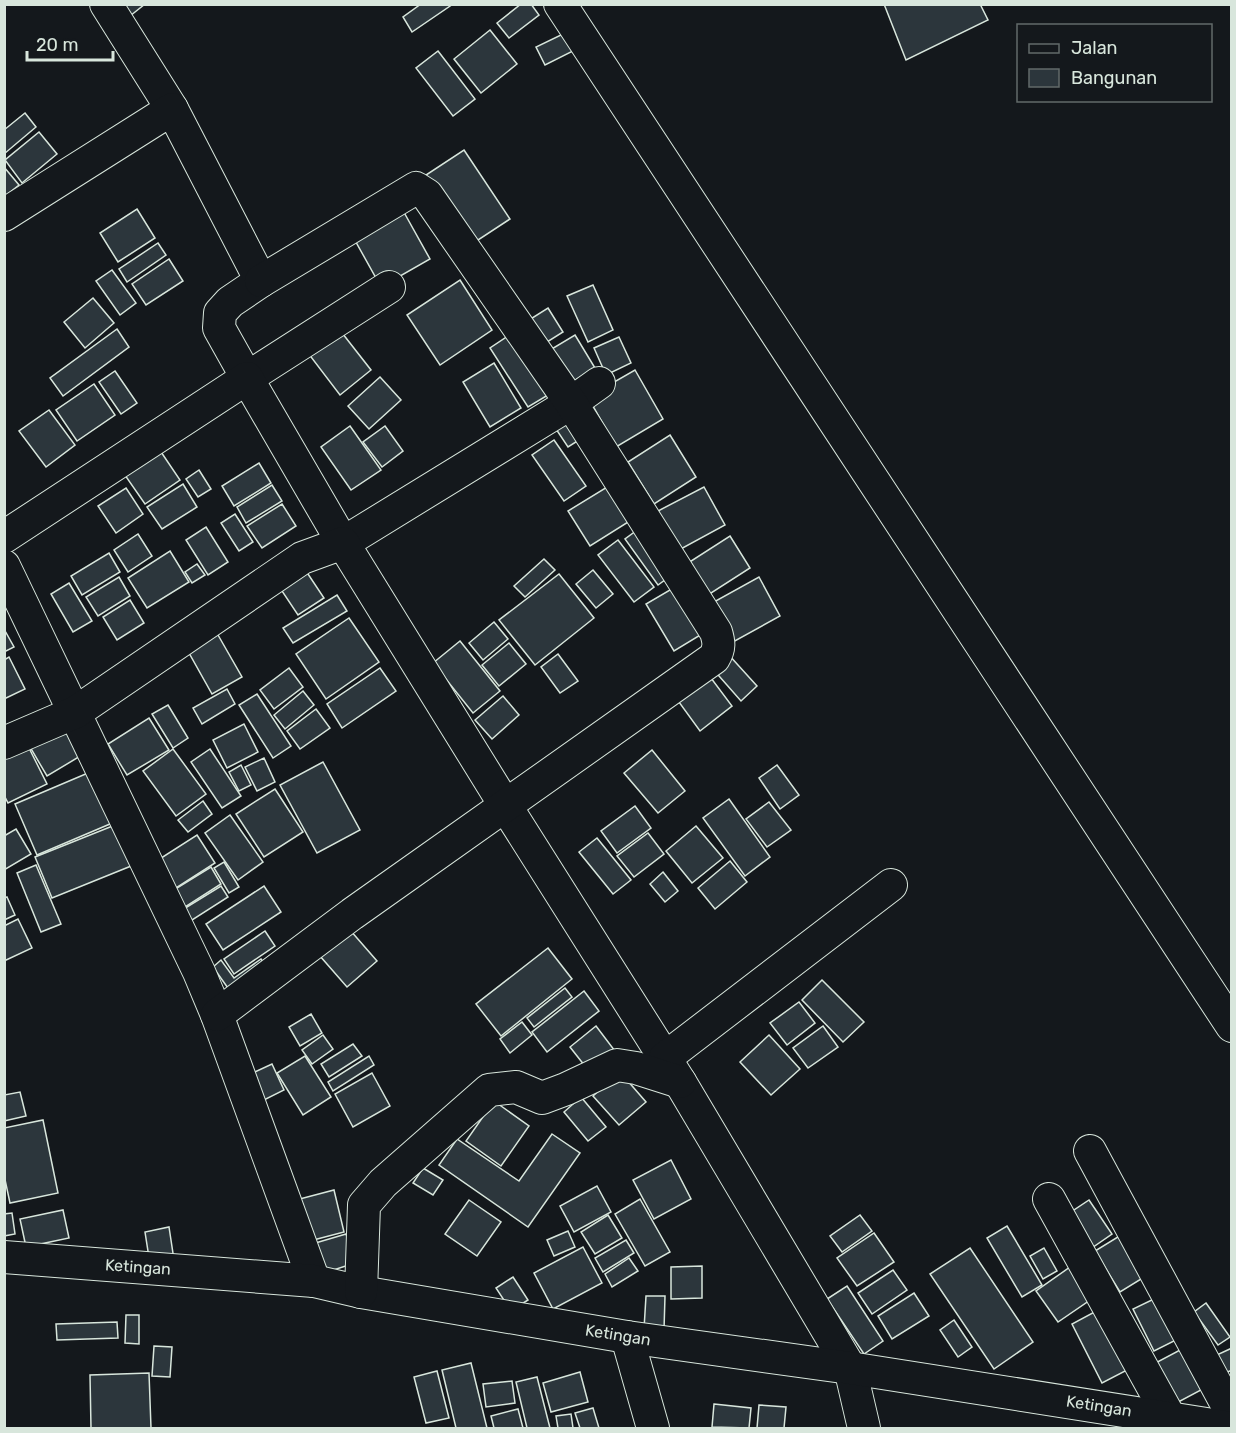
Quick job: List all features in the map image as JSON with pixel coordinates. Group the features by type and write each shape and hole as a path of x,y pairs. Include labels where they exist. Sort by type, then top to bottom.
{"street":[{"path":"105,4 172,109 261,281"},
{"path":"560,4 1232,1026"},
{"path":"4,215 172,109"},
{"path":"217,1015 352,914 505,805 714,658 718,651 719,643 716,632 571,403 427,195 416,188 230,302 220,313 219,328 343,543 505,805 673,1070 850,1368 864,1428"},
{"path":"4,537 389,287"},
{"path":"4,743 76,712 302,558 343,543 571,403 599,383"},
{"path":"4,566 199,972 217,1015 314,1281"},
{"path":"361,1292 364,1205 383,1182 489,1090 516,1087 542,1098 617,1065 673,1070 891,885"},
{"path":"1090,1151 1232,1414"},
{"path":"1048,1199 1175,1422"},
{"name":"Ketingan","path":"4,1257 314,1281 361,1292 627,1337 850,1368 1175,1422 1232,1428"},
{"path":"627,1337 654,1428"}],"building":[{"path":"122,4 145,4 130,16"},
{"path":"421,4 453,4 412,32 403,17"},
{"path":"521,4 531,4 539,15 509,38 497,23"},
{"path":"884,4 980,4 988,20 906,60"},
{"path":"490,30 517,64 481,93 454,59"},
{"path":"565,33 573,51 545,65 536,47"},
{"path":"438,51 475,99 453,116 416,68"},
{"path":"25,113 36,127 4,154 4,130"},
{"path":"39,132 57,154 22,183 5,160"},
{"path":"464,150 510,219 472,244 426,175"},
{"path":"4,167 19,185 4,197"},
{"path":"401,207 430,259 381,287 352,235"},
{"path":"137,209 155,238 118,262 100,233"},
{"path":"158,243 166,255 127,282 119,269"},
{"path":"169,259 183,281 146,305 132,284"},
{"path":"112,270 136,303 120,315 96,281"},
{"path":"460,280 492,330 440,365 407,315"},
{"path":"593,285 613,330 588,342 567,296"},
{"path":"93,298 114,323 85,348 64,322"},
{"path":"548,308 563,332 536,349 521,325"},
{"path":"117,329 129,347 63,396 50,378"},
{"path":"339,329 371,370 340,395 308,353"},
{"path":"514,332 553,392 528,407 490,348"},
{"path":"575,335 595,368 566,386 545,353"},
{"path":"619,337 631,363 606,375 594,348"},
{"path":"494,363 521,408 490,427 463,382"},
{"path":"635,370 663,419 616,447 588,397"},
{"path":"115,371 137,403 121,414 99,382"},
{"path":"380,377 401,400 369,429 348,406"},
{"path":"94,384 115,415 77,441 56,410"},
{"path":"49,410 75,445 46,467 19,431"},
{"path":"575,417 587,435 568,447 556,429"},
{"path":"350,426 381,470 351,490 321,447"},
{"path":"385,426 403,451 382,467 363,442"},
{"path":"670,435 696,477 654,504 628,462"},
{"path":"554,440 586,486 564,501 532,455"},
{"path":"155,443 180,480 145,504 120,468"},
{"path":"259,463 271,483 234,506 222,486"},
{"path":"199,470 211,489 198,497 186,479"},
{"path":"183,484 197,507 162,529 147,507"},
{"path":"612,484 633,519 590,546 568,511"},
{"path":"272,485 282,501 246,523 237,507"},
{"path":"704,487 725,525 679,550 658,511"},
{"path":"126,488 143,514 116,533 98,506"},
{"path":"282,504 296,526 262,548 247,526"},
{"path":"235,514 253,542 239,551 221,523"},
{"path":"206,527 228,562 208,575 186,540"},
{"path":"640,528 673,574 658,585 625,539"},
{"path":"138,534 152,556 128,572 114,550"},
{"path":"730,536 750,568 708,595 688,563"},
{"path":"618,540 654,587 634,602 598,555"},
{"path":"170,551 189,582 147,608 128,578"},
{"path":"109,553 120,572 82,595 71,576"},
{"path":"544,559 555,570 525,597 514,586"},
{"path":"197,564 205,575 192,583 185,572"},
{"path":"304,568 324,598 298,615 278,585"},
{"path":"593,570 613,594 596,608 576,584"},
{"path":"559,574 594,618 535,665 499,620"},
{"path":"119,577 130,596 98,616 86,597"},
{"path":"759,577 780,616 733,642 712,603"},
{"path":"69,583 92,621 73,632 51,594"},
{"path":"675,587 702,634 674,651 646,604"},
{"path":"337,595 347,611 293,643 283,628"},
{"path":"130,600 144,623 117,640 103,617"},
{"path":"349,618 379,662 326,699 296,654"},
{"path":"494,622 508,639 483,660 469,643"},
{"path":"214,628 242,677 212,694 184,644"},
{"path":"4,629 14,647 4,652"},
{"path":"460,641 500,691 473,713 433,663"},
{"path":"509,643 526,664 499,686 482,665"},
{"path":"558,654 578,681 560,693 541,667"},
{"path":"728,654 757,686 741,701 712,668"},
{"path":"9,657 25,689 4,699 4,660"},
{"path":"289,668 303,687 274,709 260,690"},
{"path":"380,668 396,691 342,728 327,704"},
{"path":"708,674 732,706 700,731 676,698"},
{"path":"227,689 235,704 202,724 193,708"},
{"path":"303,691 314,705 285,729 274,715"},
{"path":"257,694 291,746 273,758 239,705"},
{"path":"503,696 519,715 492,739 475,720"},
{"path":"168,705 188,738 173,748 152,714"},
{"path":"316,709 330,728 300,749 287,731"},
{"path":"149,718 169,750 127,775 108,744"},
{"path":"244,724 258,752 227,768 213,740"},
{"path":"65,726 82,755 47,776 30,747"},
{"path":"26,742 47,784 8,803 4,795 4,753"},
{"path":"173,749 206,794 176,816 143,771"},
{"path":"210,749 241,796 222,808 191,762"},
{"path":"652,750 685,791 658,813 624,773"},
{"path":"264,758 275,782 257,791 245,767"},
{"path":"323,762 360,830 317,853 280,785"},
{"path":"241,765 251,785 239,791 229,772"},
{"path":"777,765 799,795 780,809 759,778"},
{"path":"95,770 117,821 37,855 15,804"},
{"path":"275,789 303,832 264,857 236,814"},
{"path":"729,799 770,857 745,876 703,818"},
{"path":"203,801 212,814 188,832 178,820"},
{"path":"769,802 791,830 767,847 746,819"},
{"path":"635,806 651,828 617,853 601,831"},
{"path":"230,815 263,862 238,880 205,833"},
{"path":"125,821 141,862 52,898 35,857"},
{"path":"696,826 723,858 692,883 666,851"},
{"path":"16,829 31,854 4,870 4,836"},
{"path":"648,833 664,854 634,877 617,856"},
{"path":"197,835 215,863 176,888 158,860"},
{"path":"597,838 631,880 613,894 579,852"},
{"path":"730,861 747,882 715,909 698,888"},
{"path":"224,862 239,887 229,893 214,868"},
{"path":"36,865 61,924 41,932 17,873"},
{"path":"211,867 221,884 182,909 172,891"},
{"path":"663,872 678,891 665,902 650,884"},
{"path":"221,886 228,897 189,922 182,910"},
{"path":"264,886 281,912 223,950 206,924"},
{"path":"7,897 15,915 4,920 4,898"},
{"path":"18,919 32,948 4,961 4,926"},
{"path":"350,930 377,961 347,987 320,956"},
{"path":"265,931 275,946 234,974 224,959"},
{"path":"548,948 572,979 501,1036 476,1004"},
{"path":"261,959 270,972 235,998 213,967 221,960 234,978"},
{"path":"822,980 864,1022 843,1042 802,1000"},
{"path":"565,988 572,997 534,1027 527,1018"},
{"path":"584,991 599,1011 547,1052 532,1032"},
{"path":"799,1002 815,1023 787,1045 770,1023"},
{"path":"311,1014 322,1033 300,1046 289,1027"},
{"path":"522,1022 532,1035 510,1053 500,1039"},
{"path":"596,1026 618,1055 592,1075 570,1047"},
{"path":"823,1026 838,1047 808,1068 793,1048"},
{"path":"323,1035 333,1049 312,1064 302,1050"},
{"path":"769,1035 800,1069 771,1095 740,1062"},
{"path":"353,1044 362,1056 329,1077 321,1064"},
{"path":"305,1056 331,1097 303,1115 277,1073"},
{"path":"369,1056 374,1065 333,1091 328,1082"},
{"path":"272,1064 284,1090 256,1104 244,1077"},
{"path":"620,1072 646,1102 619,1125 593,1096"},
{"path":"372,1073 390,1106 353,1127 335,1094"},
{"path":"20,1092 26,1116 4,1121 4,1095"},
{"path":"581,1097 606,1127 588,1141 564,1112"},
{"path":"494,1101 529,1126 501,1166 466,1141"},
{"path":"43,1120 58,1193 10,1203 4,1175 4,1128"},
{"path":"552,1134 580,1153 528,1227 439,1165 457,1139 519,1181"},
{"path":"671,1160 691,1199 654,1219 633,1180"},
{"path":"423,1168 443,1180 433,1195 413,1183"},
{"path":"597,1186 611,1212 574,1232 560,1206"},
{"path":"334,1190 344,1232 302,1243 292,1201"},
{"path":"640,1199 670,1252 645,1266 615,1214"},
{"path":"469,1200 501,1222 477,1256 445,1234"},
{"path":"1089,1200 1112,1234 1086,1252 1062,1218"},
{"path":"63,1210 69,1238 26,1247 20,1219"},
{"path":"12,1213 15,1234 4,1236 4,1214"},
{"path":"608,1215 622,1238 595,1254 581,1232"},
{"path":"860,1215 872,1231 842,1252 830,1236"},
{"path":"1007,1226 1042,1285 1022,1297 987,1238"},
{"path":"169,1227 174,1260 150,1264 145,1232"},
{"path":"568,1231 575,1247 554,1256 547,1240"},
{"path":"874,1233 894,1262 857,1286 837,1258"},
{"path":"346,1234 355,1263 321,1274 312,1244"},
{"path":"1121,1235 1146,1276 1120,1292 1095,1251"},
{"path":"626,1240 634,1253 603,1272 595,1258"},
{"path":"583,1247 602,1283 553,1309 534,1273"},
{"path":"970,1248 1033,1342 994,1369 930,1274"},
{"path":"1044,1248 1057,1271 1043,1279 1030,1256"},
{"path":"629,1258 638,1271 612,1287 605,1274"},
{"path":"702,1266 702,1298 671,1299 671,1267"},
{"path":"1070,1267 1093,1298 1058,1322 1036,1291"},
{"path":"893,1270 907,1290 872,1314 858,1293"},
{"path":"513,1277 528,1300 511,1311 496,1288"},
{"path":"847,1286 883,1341 864,1354 827,1299"},
{"path":"914,1293 929,1316 892,1339 878,1316"},
{"path":"646,1296 665,1296 664,1330 644,1329"},
{"path":"1158,1297 1180,1338 1154,1351 1133,1309"},
{"path":"1206,1303 1230,1337 1218,1345 1194,1312"},
{"path":"1100,1309 1131,1368 1102,1383 1072,1324"},
{"path":"126,1315 139,1315 139,1344 125,1343"},
{"path":"954,1320 972,1347 958,1357 940,1330"},
{"path":"117,1322 118,1338 57,1340 56,1324"},
{"path":"154,1346 172,1347 170,1377 152,1376"},
{"path":"1232,1348 1232,1370 1217,1377 1208,1359"},
{"path":"1180,1350 1201,1390 1167,1408 1146,1368"},
{"path":"471,1363 487,1428 456,1428 442,1370"},
{"path":"437,1371 449,1418 426,1423 414,1377"},
{"path":"580,1372 588,1402 551,1412 543,1383"},
{"path":"149,1373 151,1428 91,1428 90,1375"},
{"path":"537,1377 550,1428 527,1428 516,1382"},
{"path":"512,1381 515,1403 486,1407 483,1384"},
{"path":"714,1404 751,1408 749,1428 712,1427"},
{"path":"759,1405 786,1407 784,1428 757,1428"},
{"path":"593,1408 599,1428 580,1428 575,1413"},
{"path":"518,1409 523,1428 494,1428 491,1416"},
{"path":"571,1414 573,1428 558,1428 556,1416"}]}
